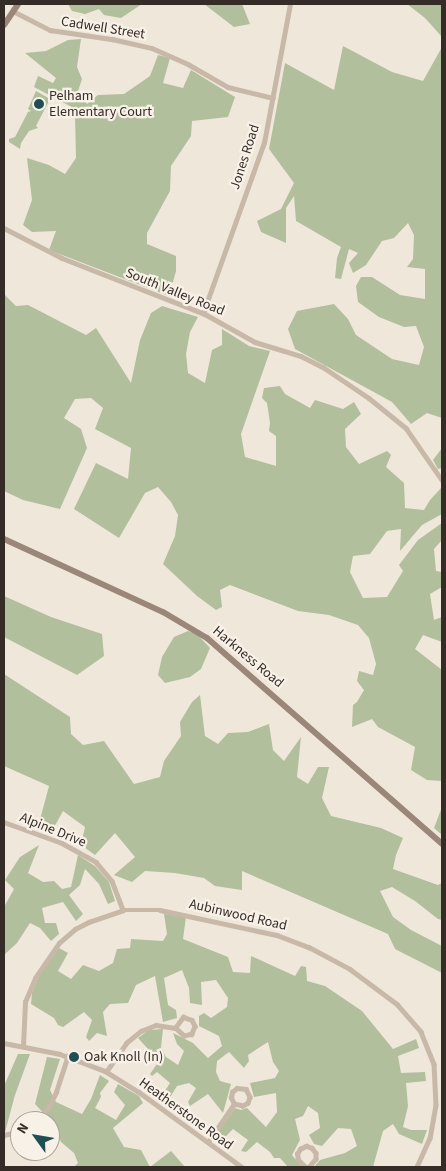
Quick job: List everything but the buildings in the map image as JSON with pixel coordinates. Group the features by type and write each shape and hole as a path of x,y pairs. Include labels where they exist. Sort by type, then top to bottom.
{"main road":[{"path":"4,25 18,4"},
{"name":"Harkness Road","path":"4,539 156,608 199,632 246,671 442,844"}],"street":[{"name":"Jones Road","path":"203,313 258,162 273,98 290,4"},
{"name":"Cadwell Street","path":"13,11 50,30 112,39 152,48 188,64 228,87 273,98"},
{"name":"South Valley Road","path":"4,228 62,258 203,313 251,340 306,358 341,378 406,428 441,478"},
{"name":"Alpine Drive","path":"4,822 62,843 99,865 114,884 123,910"},
{"name":"Aubinwood Road","path":"24,1046 27,997 47,958 75,929 105,915 123,910 168,911 257,929 298,942 330,957 383,992 409,1016 429,1048 436,1079 434,1125 428,1144 417,1167"},
{"path":"106,1072 126,1043 137,1033 156,1025 174,1028 184,1036 189,1036 195,1028 194,1022 184,1016 174,1028"},
{"name":"Heatherstone Road","path":"4,1043 68,1056 106,1072 139,1092 242,1167"},
{"path":"45,1111 56,1092 68,1056"},
{"path":"436,1079 442,1078"},
{"path":"240,1087 246,1089 250,1097 248,1103 243,1106 234,1104 231,1098 232,1092 240,1087"},
{"path":"208,1142 234,1104"},
{"path":"305,1167 298,1160 297,1154 300,1148 306,1146 312,1148 316,1156 309,1167"}],"green space":[{"path":"68,4 142,4 121,18 104,15 99,9 85,14 72,11"},
{"path":"204,4 242,4 250,24 234,27"},
{"path":"407,4 442,4 442,37 425,18"},
{"path":"81,39 77,67 82,79 78,91 87,104 98,95 124,94 150,76 158,55 170,58 163,83 183,88 191,70 235,97 228,117 192,121 191,136 171,166 170,191 147,233 147,244 176,256 176,271 169,296 49,250 56,231 32,232 23,225 32,200 27,158 49,165 65,174 76,158 75,116 70,106 34,87 38,76 53,83 56,78 25,53 46,51 68,40"},
{"path":"343,46 392,72 423,81 442,47 442,418 427,413 411,424 392,402 295,349 288,329 297,311 334,304 348,319 356,335 392,359 419,365 424,347 416,326 404,327 379,317 358,302 356,286 361,277 372,277 400,295 425,299 425,269 407,267 413,259 414,235 408,223 394,238 382,241 366,265 353,273 349,263 358,253 349,249 341,279 335,278 337,258 341,247 296,221 294,196 286,208 286,243 261,232 257,221 281,209 294,183 269,149 285,63 334,90"},
{"path":"36,91 50,99 36,126 38,128 29,131 21,143 20,149 9,142 9,139 15,137 28,112 31,111 28,109"},
{"path":"4,294 16,306 28,305 86,335 96,328 131,383 140,340 151,313 162,306 198,317 190,332 186,354 188,373 205,383 212,350 222,345 222,329 249,346 270,351 241,434 245,457 276,466 276,436 269,431 270,423 267,403 262,398 264,388 280,386 285,394 310,408 315,400 343,409 354,402 361,414 345,429 346,447 359,464 387,451 391,455 386,467 404,483 405,508 424,510 442,487 442,514 422,525 400,551 401,529 387,531 370,554 353,556 350,572 363,598 387,597 403,571 399,565 418,540 442,523 442,540 434,549 436,571 442,572 442,587 430,594 434,620 442,617 442,642 423,635 415,649 442,670 442,781 427,780 411,770 415,747 378,727 372,719 352,727 353,705 364,690 357,681 359,671 373,675 376,664 369,638 358,625 329,615 298,611 230,585 220,590 222,607 216,610 197,596 163,564 175,536 178,515 171,502 158,487 145,493 119,538 74,509 96,463 128,479 131,448 95,429 103,408 91,398 75,399 64,418 81,429 87,448 60,509 23,500 4,491"},
{"path":"442,448 442,468 438,469 433,460"},
{"path":"4,596 51,617 102,634 104,656 77,675 4,637"},
{"path":"188,631 197,634 210,648 201,669 190,677 165,683 158,675 162,657 174,637"},
{"path":"4,674 70,717 71,734 83,745 104,741 134,784 160,777 164,761 181,736 180,722 192,702 200,695 205,736 218,744 228,733 248,732 269,724 273,750 284,761 301,737 297,777 308,784 318,767 329,767 322,798 331,816 381,828 403,838 393,869 438,885 442,883 442,920 392,887 380,891 393,917 411,930 442,946 442,973 395,949 388,934 242,871 242,890 215,886 204,878 175,873 145,871 132,882 114,875 135,857 115,833 95,855 81,845 85,827 63,811 51,833 38,827 49,786 4,766"},
{"path":"442,807 442,835 434,828"},
{"path":"39,845 28,873 43,882 54,881 62,889 71,887 78,855 95,866 109,882 115,901 108,904 99,884 85,869 80,885 69,895 83,914 76,921 63,902 42,908 45,923 56,923 59,934 51,941 40,928 30,923 17,943 4,955 4,907 14,889 5,880 20,857"},
{"path":"164,914 186,917 183,939 228,957 233,972 250,973 251,956 295,976 301,966 306,967 307,981 325,986 362,1011 393,1049 416,1039 419,1048 398,1056 401,1073 425,1072 426,1081 406,1083 408,1106 403,1127 411,1130 427,1130 422,1144 399,1134 393,1124 383,1131 373,1167 314,1167 320,1160 345,1153 357,1146 351,1129 338,1128 322,1146 314,1144 309,1135 320,1128 318,1113 308,1106 303,1116 295,1119 300,1140 292,1155 302,1167 288,1167 280,1158 274,1158 270,1152 257,1142 246,1152 241,1151 248,1140 233,1129 220,1142 216,1135 235,1108 241,1110 247,1108 266,1127 277,1112 276,1093 254,1097 250,1083 275,1078 279,1071 273,1062 268,1042 248,1055 249,1061 244,1068 229,1052 217,1061 216,1072 220,1081 231,1084 223,1113 208,1094 190,1106 188,1102 196,1088 189,1083 177,1086 166,1104 160,1099 170,1083 157,1072 152,1076 150,1074 159,1061 138,1038 149,1030 163,1029 161,1047 166,1057 178,1065 184,1051 177,1044 173,1033 193,1043 208,1058 222,1046 219,1036 199,1026 199,1016 204,1013 211,1018 227,1007 228,998 216,980 201,982 202,1005 190,1003 189,988 182,970 164,978 168,1005 176,1010 177,1018 163,1022 155,976 136,985 128,1003 110,1004 103,1012 107,1036 97,1033 89,1041 86,1037 92,1020 84,1012 63,1027 58,1025 54,1018 31,1004 32,993 40,974 59,948 68,953 58,971 71,979 83,965 99,971 113,963 117,949 130,948 131,939 163,941 167,934"},
{"path":"18,1054 30,1054 15,1095 4,1136 4,1086"},
{"path":"47,1057 60,1059 50,1090 56,1102 82,1114 91,1099 100,1075 109,1081 100,1093 101,1097 95,1108 116,1120 125,1105 114,1092 118,1084 139,1096 143,1103 113,1128 124,1147 141,1150 150,1167 74,1167 78,1163 74,1153 60,1140 60,1111 42,1111 35,1104"},
{"path":"171,1151 185,1167 150,1167"}],"place":[{"name":"Pelham Elementary Court","path":"39,104"},
{"name":"Oak Knoll (In)","path":"74,1057"}]}
